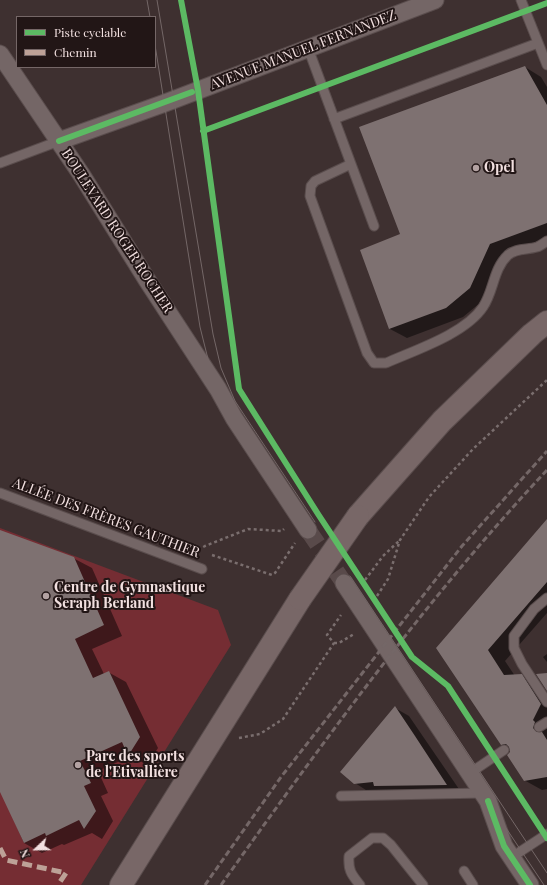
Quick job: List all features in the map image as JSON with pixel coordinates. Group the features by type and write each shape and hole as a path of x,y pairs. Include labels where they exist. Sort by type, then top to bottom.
{"main road":[{"path":"121,885 300,599 358,516 442,421 532,334 547,322"}],"street":[{"name":"AVENUE MANUEL FERNANDEZ","path":"59,141 165,103 435,0"},
{"name":"BOULEVARD ROGER ROCHER","path":"0,54 59,141 218,389 234,418 308,530"},
{"path":"355,582 485,797 504,846 530,885"}],"lane":[{"path":"521,0 547,66"},
{"path":"334,119 538,43"},
{"path":"308,48 374,226"},
{"path":"0,163 59,141"},
{"path":"351,164 315,180 311,186 310,196 367,353 374,363 386,363 452,334 467,323 482,308 493,287 498,267 508,255 517,250 538,247 547,241"},
{"name":"ALLÉE DES FRÈRES GAUTHIER","path":"0,493 202,569"},
{"path":"547,598 534,609 514,636 514,648 522,664 547,702"},
{"path":"538,727 547,722"},
{"path":"470,773 504,750"},
{"path":"341,796 485,797"},
{"path":"512,857 547,834"},
{"path":"360,885 352,876 348,866 349,856 372,838 383,838 391,845 423,885"},
{"path":"464,871 473,885"}],"path":[{"path":"334,643 327,635 346,606 341,600 355,582 400,540 429,497 473,449 547,380"},
{"path":"182,561 197,550 248,529 282,530 290,528"},
{"path":"370,594 374,600 388,579 400,540"},
{"path":"197,550 272,575 275,574 296,542"},
{"path":"355,582 366,588"},
{"path":"208,746 260,734 283,719 334,643 339,643 351,636"}],"shaded area":[{"name":"Parc des sports de l'Etivallière","path":"0,528 218,610 231,645 81,885 0,885"}],"building":[{"path":"525,66 547,105 547,223 490,244 470,288 446,308 389,329 360,250 400,234 359,127"},
{"path":"547,519 547,582 488,650 504,675 522,674 541,704 533,720 535,722 533,728 537,732 542,732 547,740 547,777 524,781 507,755 510,752 509,747 506,744 501,745 436,648"},
{"path":"0,530 74,557 104,625 75,639 93,678 109,671 140,737 128,756 122,742 80,761 91,783 84,786 96,811 84,829 79,820 46,836 45,833 24,843 0,792"},
{"path":"547,673 547,691 536,674"},
{"path":"395,706 447,785 374,786 373,782 354,784 340,772"}],"tunnel":[{"path":"308,530 344,583"}],"tram line":[{"path":"147,0 150,16"},
{"path":"157,0 213,334 221,368 235,401 315,522"},
{"path":"156,51 200,327 210,367 218,389"},
{"path":"350,576 547,873"},
{"path":"488,801 544,885"}],"railway":[{"path":"205,885 281,777 462,546 547,451"},
{"path":"221,885 377,672 460,569 547,470"}],"marked path":[{"path":"0,848 6,860 66,873 58,885"}],"cycle path":[{"path":"181,0 198,90 239,389 318,514 412,657 448,686 547,838"},
{"path":"203,131 547,3"},
{"path":"59,141 192,92"},
{"path":"488,801 504,846 530,885"}],"place":[{"name":"Opel","path":"476,168"},
{"name":"Centre de Gymnastique Seraph Berland","path":"46,596"},
{"name":"Parc des sports de l'Etivallière","path":"78,765"}]}
